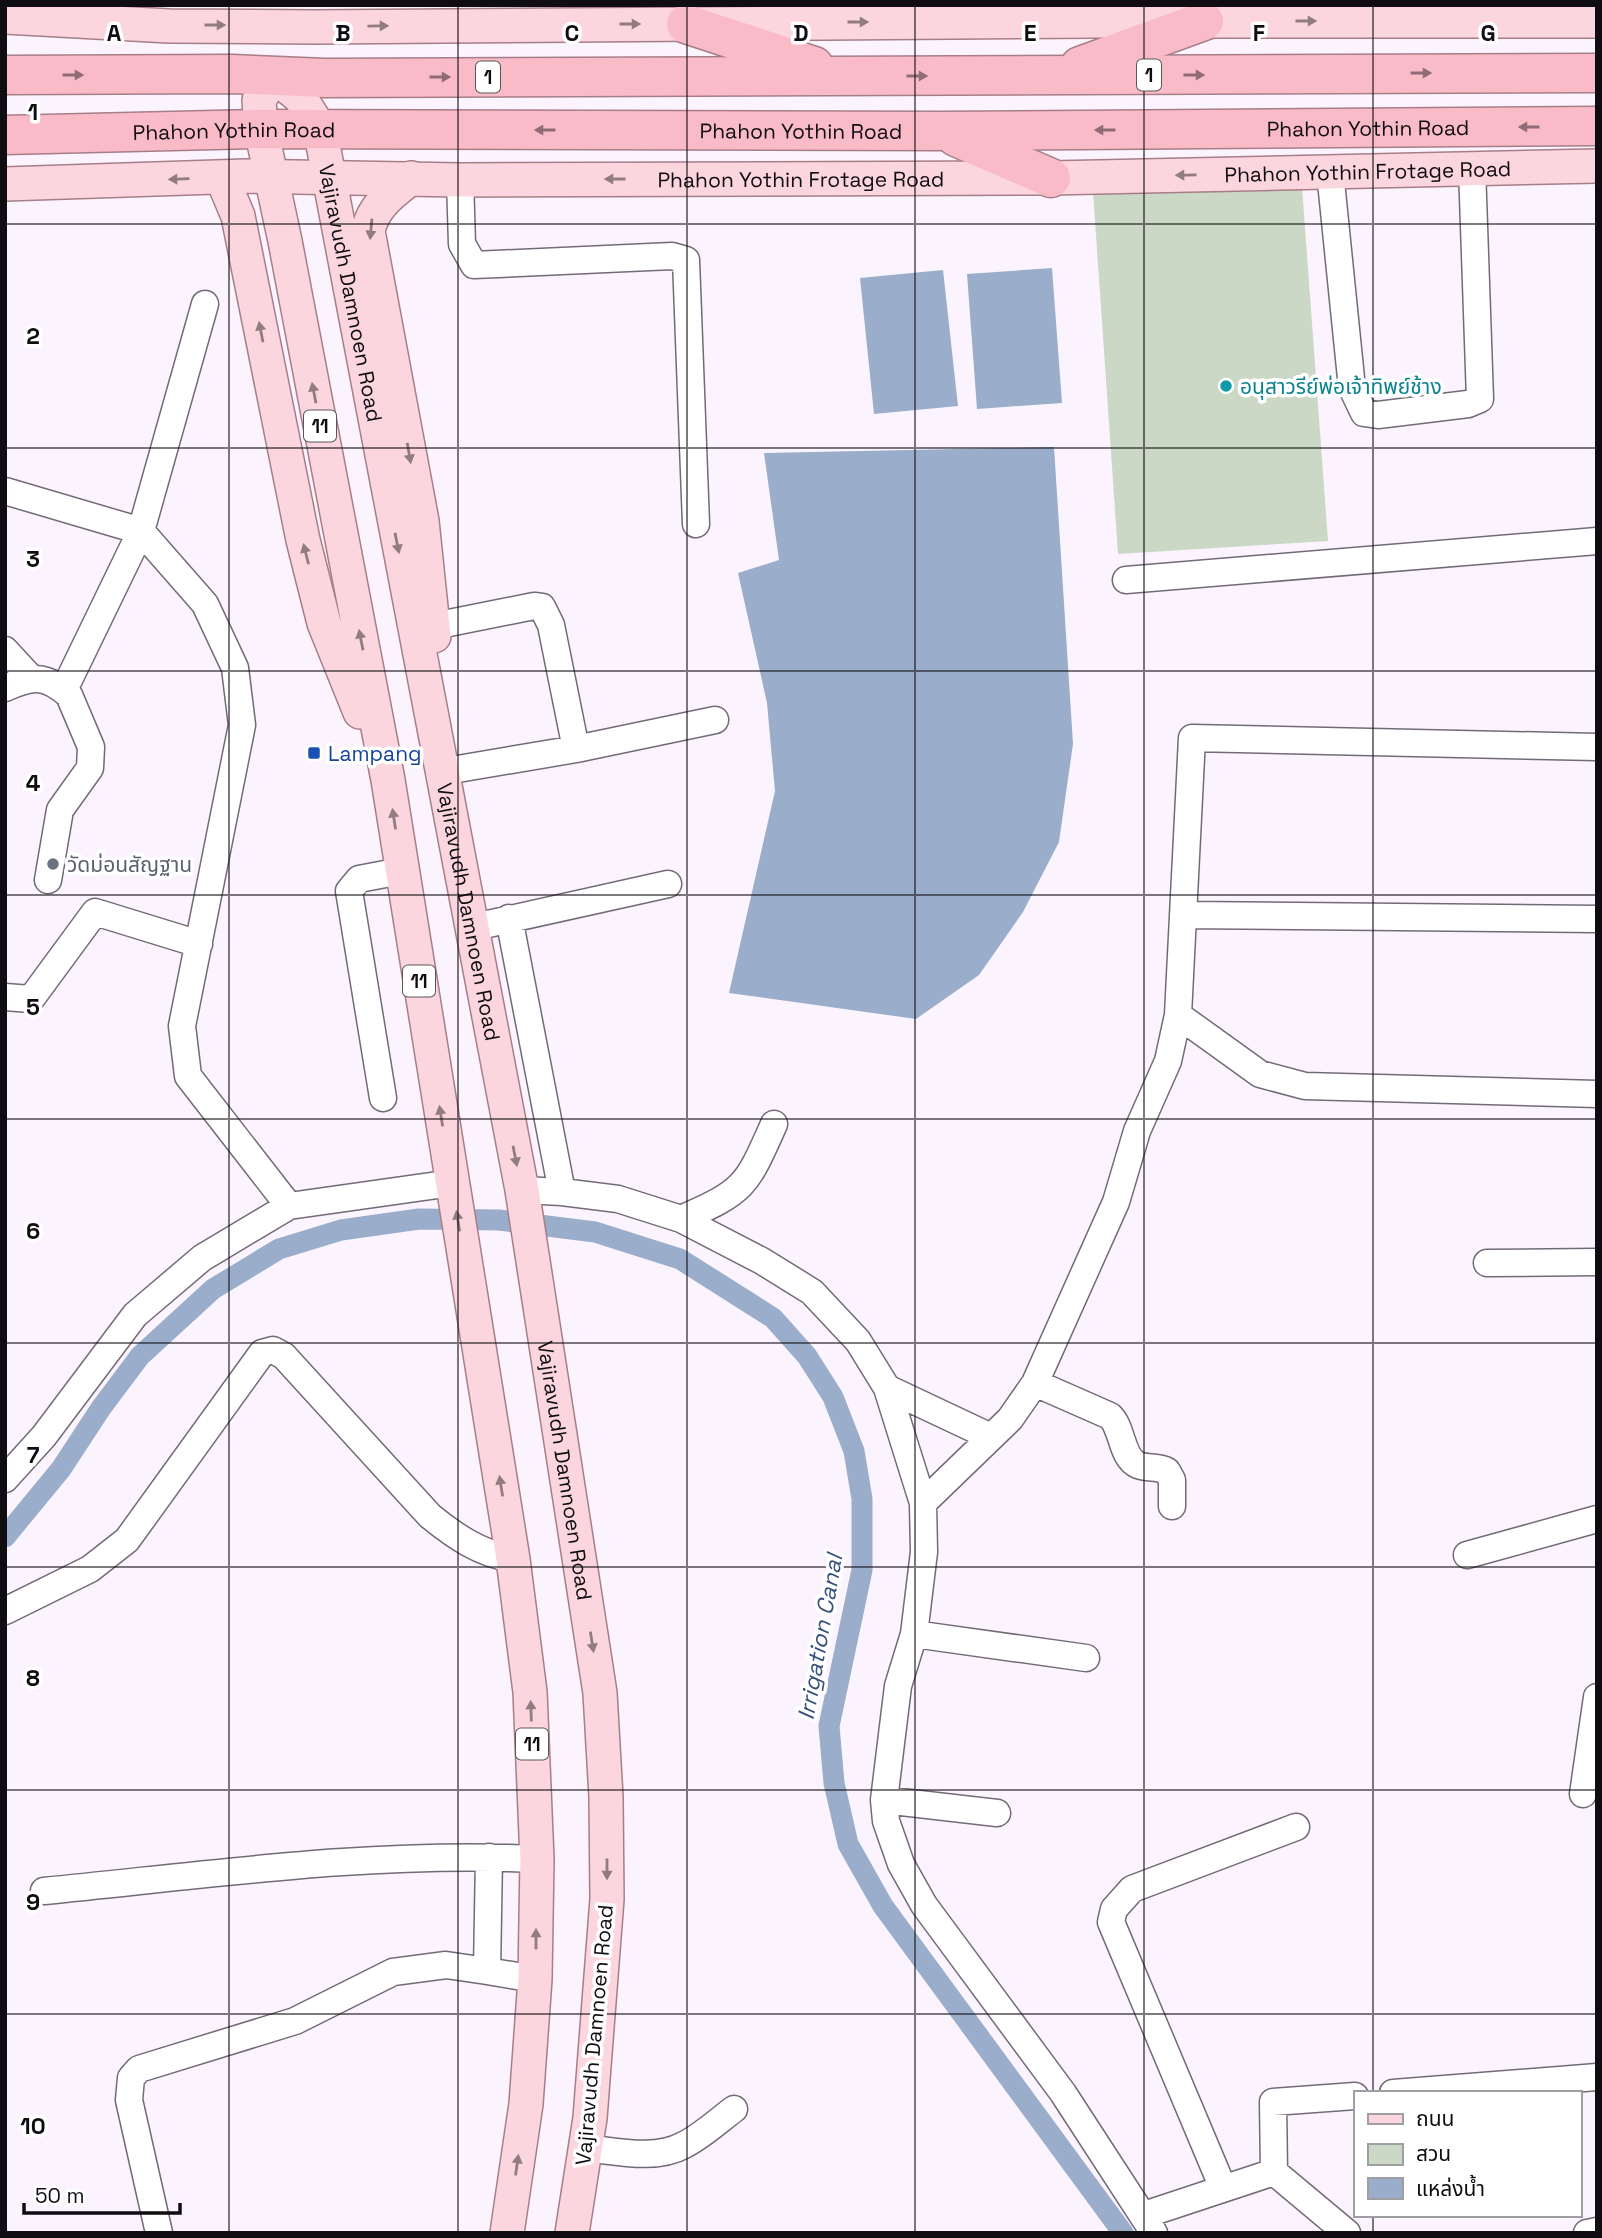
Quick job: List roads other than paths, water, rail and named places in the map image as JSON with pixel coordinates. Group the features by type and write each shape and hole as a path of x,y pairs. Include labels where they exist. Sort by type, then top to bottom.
{"highway":[{"path":"685,15 847,76"},
{"path":"1055,75 1204,21"},
{"name":"1","path":"5,75 1597,73"},
{"name":"Phahon Yothin Road","path":"5,135 261,130 941,131 1597,126"},
{"path":"941,131 1051,178"}],"main road":[{"path":"18,14 169,26 258,12 426,15 1094,13 1204,21 1496,13 1579,16"},
{"path":"258,12 274,76"},
{"name":"11","path":"274,76 259,100 261,130 388,780 513,1559 530,1692 537,1859 536,1979 526,2104 507,2233"},
{"name":"Vajiravudh Damnoen Road","path":"274,76 300,96 320,130 440,772 522,1190 600,1693 606,1797 607,1899 590,2118 572,2233"},
{"name":"Phahon Yothin Frotage Road","path":"5,184 272,176 460,180 1051,178 1597,166"},
{"path":"222,178 238,216 303,540 324,623 388,780 440,772 434,626 422,522 369,231 370,221 384,199 411,178"}],"street":[{"path":"1330,172 1352,388 1364,413 1378,415 1468,404 1480,399 1472,168"},
{"path":"460,180 462,244 474,265 672,256 686,260 696,524"},
{"path":"64,690 141,531 205,304"},
{"path":"5,491 141,531 205,604 236,668 242,725 182,1026 188,1076 289,1206"},
{"path":"1126,580 1597,541"},
{"path":"434,626 534,606 542,607 551,625 576,749"},
{"path":"5,650 30,677"},
{"path":"5,688 30,677 46,680 64,690 69,695 91,747 90,768 60,810 48,880"},
{"path":"440,772 576,749 715,720"},
{"path":"923,1503 1010,1419 1035,1383 1116,1202 1138,1131 1168,1062 1178,1015 1192,738 1597,747"},
{"path":"383,1098 349,891 359,879 401,871"},
{"path":"470,928 668,884"},
{"path":"5,997 31,999 95,912 199,944"},
{"path":"1184,915 1597,919"},
{"path":"509,918 562,1192"},
{"path":"1178,1015 1260,1074 1305,1086 1597,1094"},
{"path":"681,1219 725,1199 750,1178 774,1124"},
{"path":"5,1479 44,1436 135,1315 202,1258 289,1206 452,1183"},
{"path":"522,1190 618,1199 681,1219 762,1261 812,1292 858,1341 887,1388 923,1503 924,1552 914,1634 898,1686 884,1800 886,1821 901,1864 924,1905 1063,2093 1149,2224 1223,2188 1274,2172"},
{"path":"1487,1263 1597,1262"},
{"path":"5,1611 90,1569 127,1540 262,1353 273,1350 284,1356 430,1516 457,1538 487,1554 513,1559"},
{"path":"1035,1383 1110,1416 1118,1424 1127,1454 1137,1465 1167,1471 1172,1480 1172,1506"},
{"path":"887,1388 991,1437"},
{"path":"1467,1555 1597,1519"},
{"path":"914,1634 1086,1658"},
{"path":"1583,1794 1597,1697"},
{"path":"884,1800 996,1813"},
{"path":"1223,2188 1111,1922 1114,1909 1132,1889 1296,1827"},
{"path":"44,1891 291,1866 489,1857 537,1859"},
{"path":"487,1971 489,1857"},
{"path":"159,2233 129,2100 131,2078 139,2069 295,2021 393,1972 446,1965 536,1979"},
{"path":"1418,2091 1597,2077"},
{"path":"1347,2233 1274,2172 1273,2102 1354,2096"},
{"path":"585,2148 643,2154 666,2152 685,2145 734,2109"},
{"path":"1587,2233 1597,2231"}],"water":[{"path":"1052,268 1062,403 977,409 967,274"},
{"path":"943,270 958,406 874,414 860,278"},
{"path":"1054,447 1073,744 1059,842 1023,912 979,975 916,1019 729,993 775,791 767,703 738,573 779,560 764,453"}],"waterway":[{"name":"Irrigation Canal","path":"5,1537 61,1469 101,1408 140,1356 213,1289 279,1249 341,1230 419,1219 499,1220 595,1232 680,1259 773,1318 807,1356 833,1397 854,1451 862,1499 862,1570 829,1726 834,1783 848,1844 883,1906 1123,2233"}],"place":[{"name":"อนุสาวรีย์พ่อเจ้าทิพย์ช้าง","path":"1226,386"},
{"name":"Lampang","path":"314,753"},
{"name":"วัดม่อนสัญฐาน","path":"53,864"}]}
